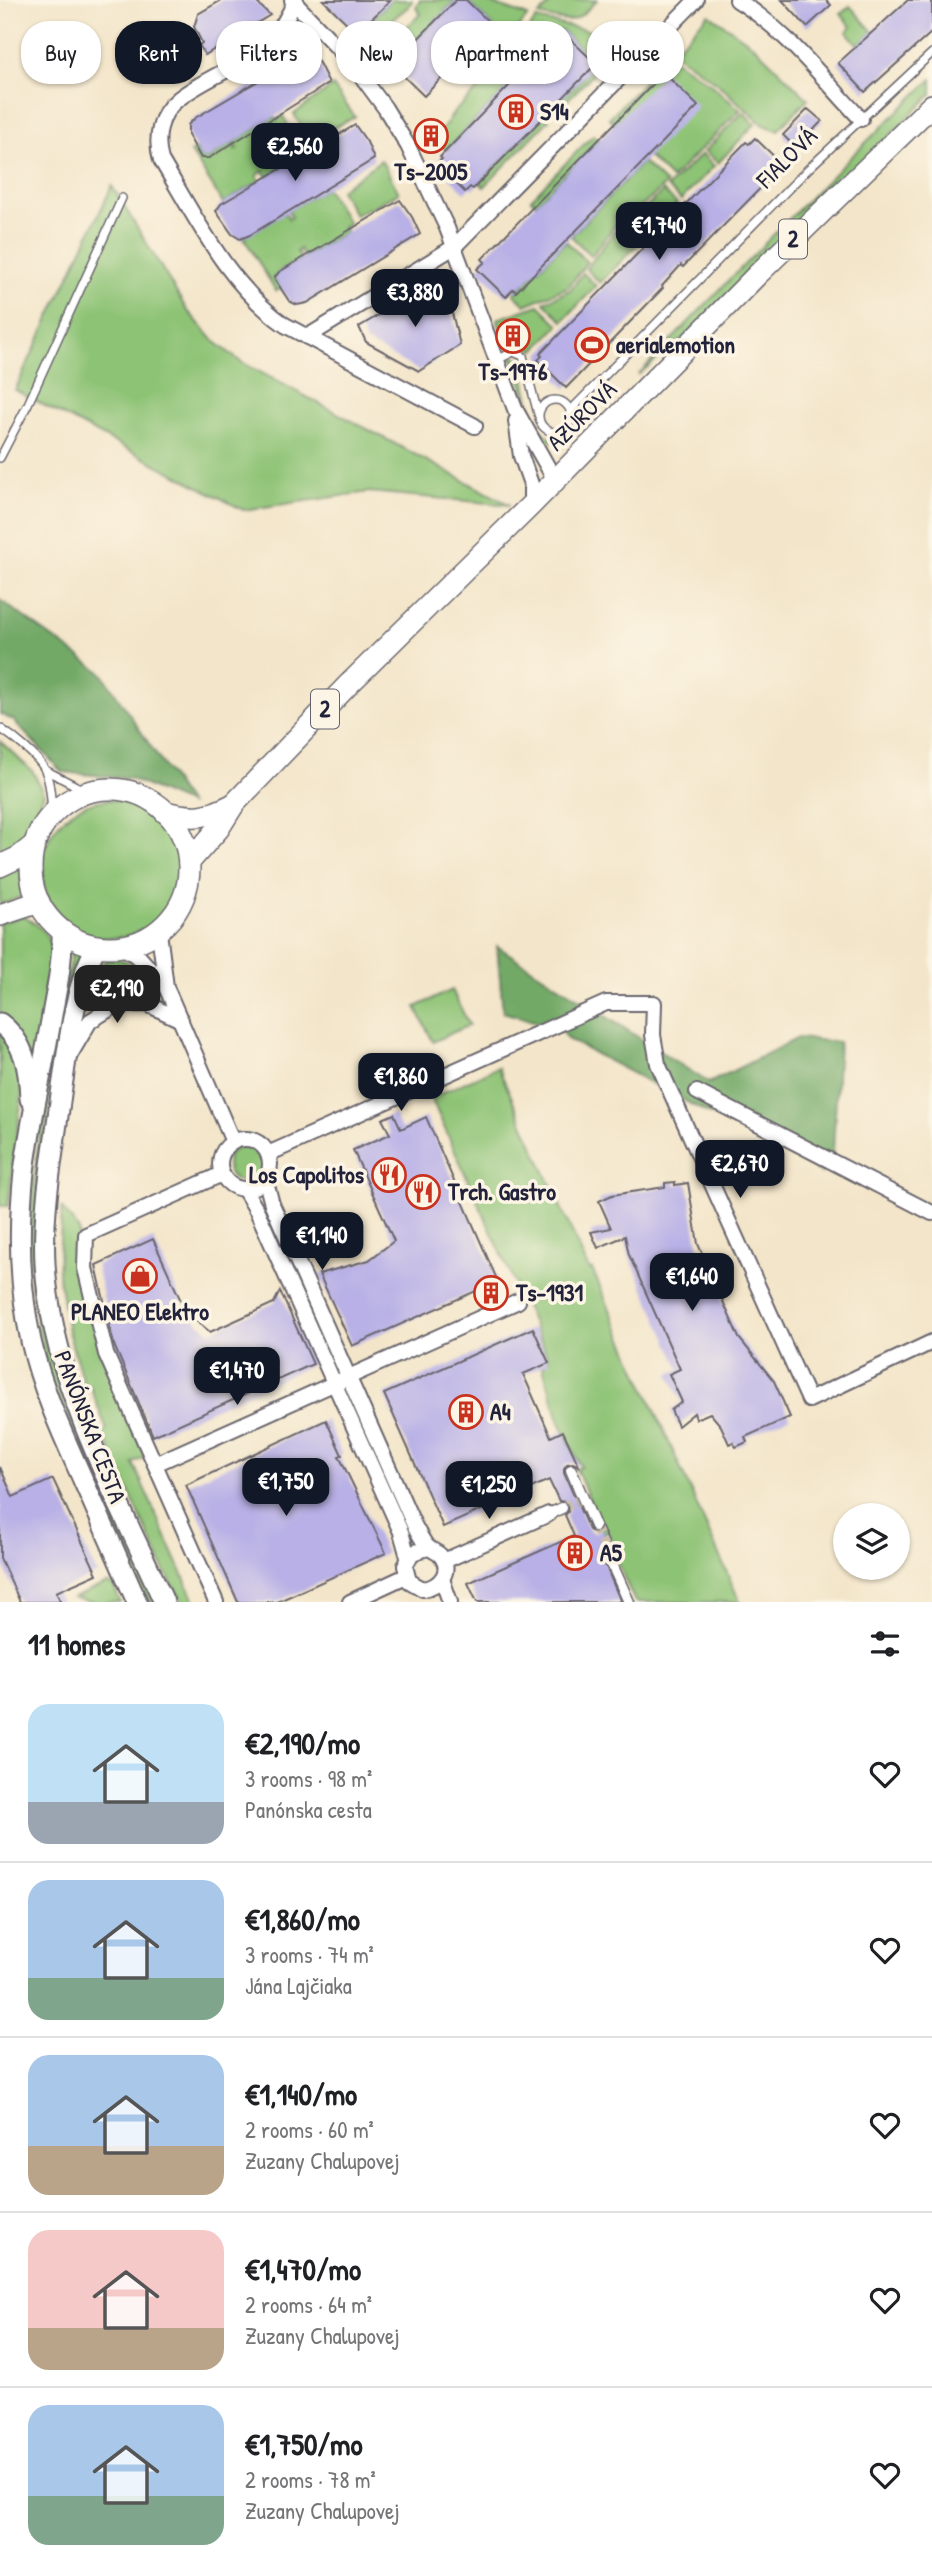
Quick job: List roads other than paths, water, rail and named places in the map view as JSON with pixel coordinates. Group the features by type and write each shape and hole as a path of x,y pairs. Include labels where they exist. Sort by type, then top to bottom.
{"main road":[{"name":"AZÚROVÁ","path":"234,804 348,684 531,505 756,276 932,105"},
{"name":"2","path":"0,866 19,858 34,845 52,814 69,801 88,792 112,789 150,801 165,812 181,836 189,862 189,879 184,899 173,917 159,932 141,941 122,947 97,946 78,940 49,918 40,902 31,870 34,845"},
{"name":"2","path":"165,812 190,818 203,817 234,804"},
{"name":"2","path":"189,862 219,828 234,804"},
{"path":"0,915 40,902"},
{"name":"PANÓNSKA CESTA","path":"62,930 56,992 32,1117 22,1190 22,1289 30,1335 58,1424 137,1602"},
{"name":"PANÓNSKA CESTA","path":"97,946 81,979 66,1062 45,1232 46,1275 62,1361 81,1416 164,1602"},
{"path":"0,1023 15,1037 23,1050 28,1070 32,1117"}],"street":[{"path":"307,337 454,247 696,0"},
{"path":"737,0 756,12 798,50 861,119"},
{"path":"475,426 307,337 263,310 232,275 160,160 160,125 175,101 268,43 285,23 294,1 351,62 385,108 426,181 515,409 555,480"},
{"path":"515,409 521,456 531,484 531,505"},
{"path":"159,932 166,987 233,1142"},
{"path":"122,947 140,958 166,987"},
{"path":"268,1154 606,1003 654,1003 653,1035 657,1064 809,1400 932,1342"},
{"path":"66,1062 90,1021 116,1006 147,1004 181,1020"},
{"path":"697,1092 932,1213"},
{"path":"249,1139 263,1147 268,1154 269,1170 260,1184 244,1189 231,1185 222,1174 220,1167 223,1152 233,1142 249,1139"},
{"path":"216,1602 106,1354 85,1268 86,1236 222,1174"},
{"path":"265,1178 272,1204 414,1525 428,1548 440,1555 444,1561 442,1579 427,1595 406,1576 405,1566 408,1557 417,1550 428,1548"},
{"path":"244,1189 257,1211 401,1532 408,1557"},
{"path":"155,1464 518,1301"},
{"path":"571,1470 581,1499 596,1526"},
{"path":"444,1561 556,1511"},
{"path":"611,1562 629,1602"},
{"path":"350,1602 406,1576"},
{"path":"442,1579 450,1602"}],"lane":[{"name":"FIALOVÁ","path":"571,410 763,214 932,53"},
{"path":"0,458 28,404 122,198"},
{"path":"497,361 513,352 523,356 539,418 549,431 561,432 569,424 571,410 561,401 550,401 542,407 539,418"},
{"path":"0,729 12,736 45,770 88,792"},
{"path":"45,770 52,814"}],"tunnel":[{"path":"562,1508 579,1500"},
{"path":"595,1526 611,1562"}],"place":[{"name":"S14","path":"516,112"},
{"name":"Ts-2005","path":"431,136"},
{"name":"Ts-1976","path":"513,336"},
{"name":"aerialemotion","path":"592,345"},
{"name":"Los Capolitos","path":"389,1175"},
{"name":"Trch. Gastro","path":"423,1192"},
{"name":"PLANEO Elektro","path":"140,1276"},
{"name":"Ts-1931","path":"491,1293"},
{"name":"A4","path":"466,1412"},
{"name":"A5","path":"575,1553"}]}
